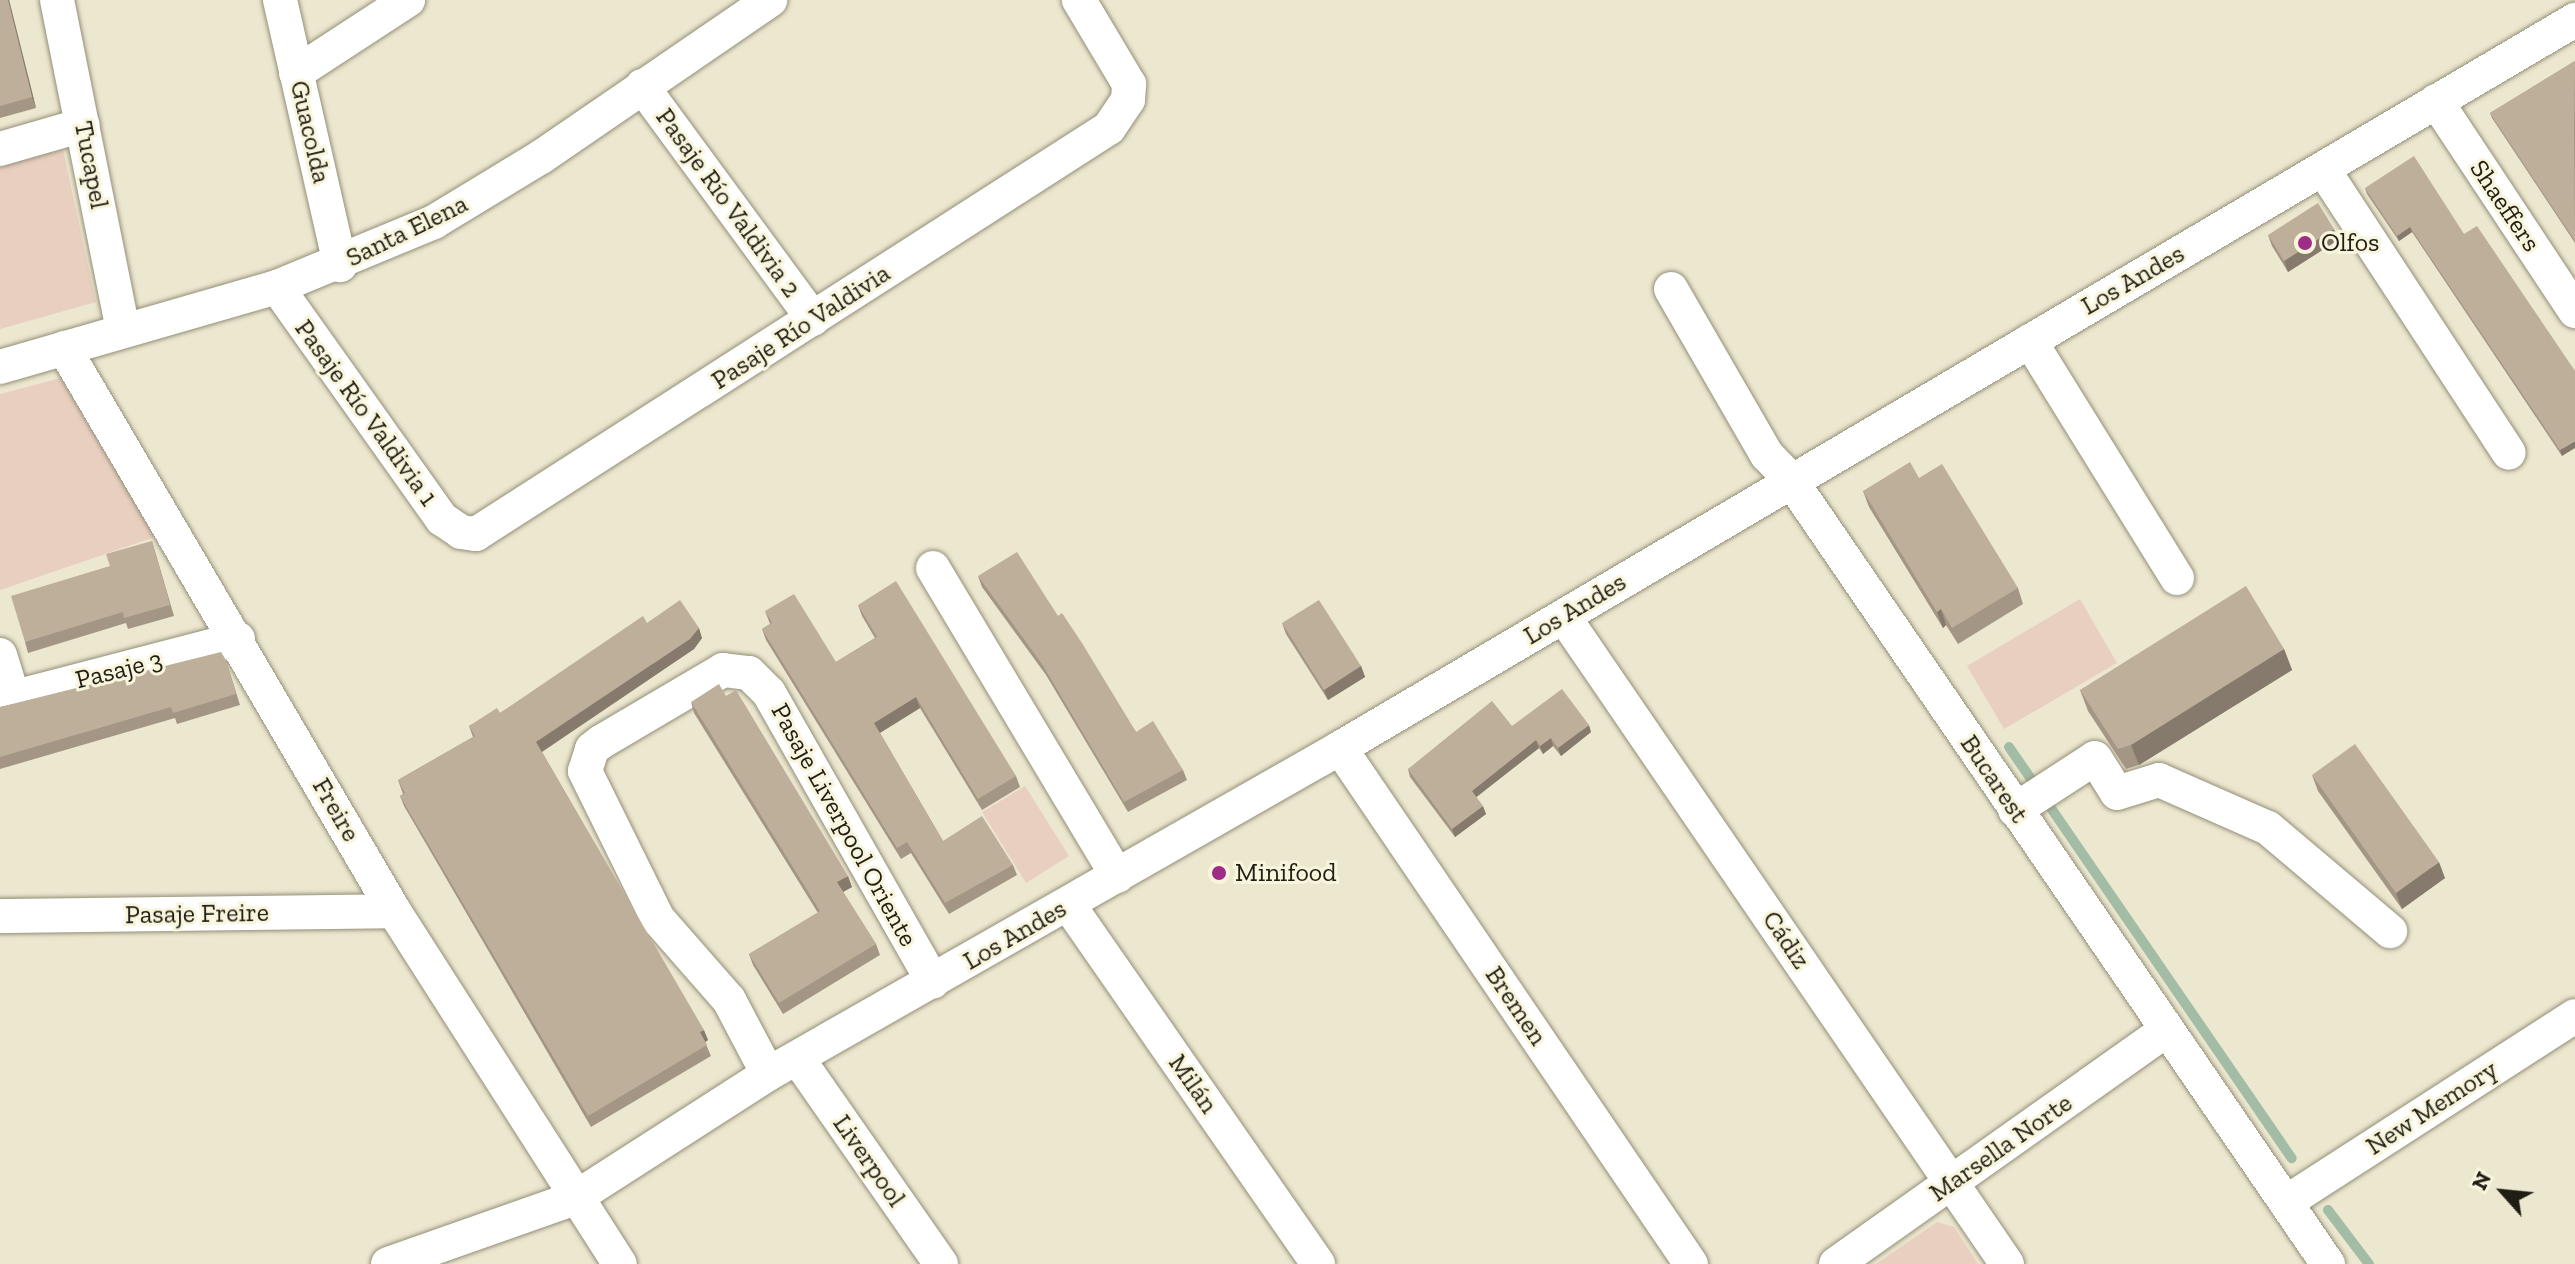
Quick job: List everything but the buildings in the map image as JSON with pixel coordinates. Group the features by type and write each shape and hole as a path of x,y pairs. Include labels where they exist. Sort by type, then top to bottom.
{"street":[{"name":"Tucapel","path":"57,0 123,330"},
{"name":"Guacolda","path":"280,0 340,265"},
{"path":"296,73 408,0"},
{"name":"Santa Elena","path":"0,367 277,287 340,265 434,222 770,0"},
{"name":"Pasaje Río Valdivia","path":"461,532 491,528 1109,128 1128,100 1123,68 1079,0"},
{"name":"Los Andes","path":"388,1264 575,1198 783,1066 1340,748 1564,617 1790,479 2575,20"},
{"name":"Pasaje Río Valdivia 2","path":"642,86 813,319"},
{"name":"Shaeffers","path":"2436,101 2575,311"},
{"path":"0,149 83,125"},
{"path":"2323,169 2509,453"},
{"name":"Pasaje Río Valdivia 1","path":"277,287 442,519 461,532"},
{"name":"Bucarest","path":"1671,289 1767,455 1790,479 2165,1031 2288,1201 2324,1262"},
{"path":"2030,341 2177,578"},
{"name":"Freire","path":"64,348 238,639 394,911 620,1264"},
{"path":"933,568 1117,876"},
{"name":"Cádiz","path":"1564,617 2007,1264"},
{"name":"Pasaje 3","path":"6,699 238,639"},
{"path":"0,655 6,699"},
{"name":"Pasaje Liverpool Oriente","path":"587,761 601,742 723,670 749,673 769,693 933,982"},
{"name":"Bremen","path":"1340,748 1691,1264"},
{"path":"2015,810 2095,758 2117,793 2159,780 2268,828 2390,931"},
{"name":"Liverpool","path":"587,761 587,782 658,919 729,1000 941,1264"},
{"name":"Milán","path":"1068,904 1318,1264"},
{"name":"Pasaje Freire","path":"0,916 394,911"},
{"name":"New Memory","path":"2288,1201 2575,1016"},
{"name":"Marsella Norte","path":"1836,1264 2165,1031"}],"shaded area":[{"path":"63,150 96,302 0,329 0,166"},
{"path":"61,378 155,537 0,590 0,394"},
{"path":"2080,599 2117,663 2004,729 1967,666"},
{"path":"1025,786 1069,856 1026,883 982,812"},
{"path":"1937,1222 1954,1227 1978,1264 1876,1264"}],"waterway":[{"path":"2009,747 2292,1158"},
{"path":"2328,1210 2369,1264"}],"place":[{"name":"Olfos","path":"2305,243"},
{"name":"Minifood","path":"1219,873"}]}
